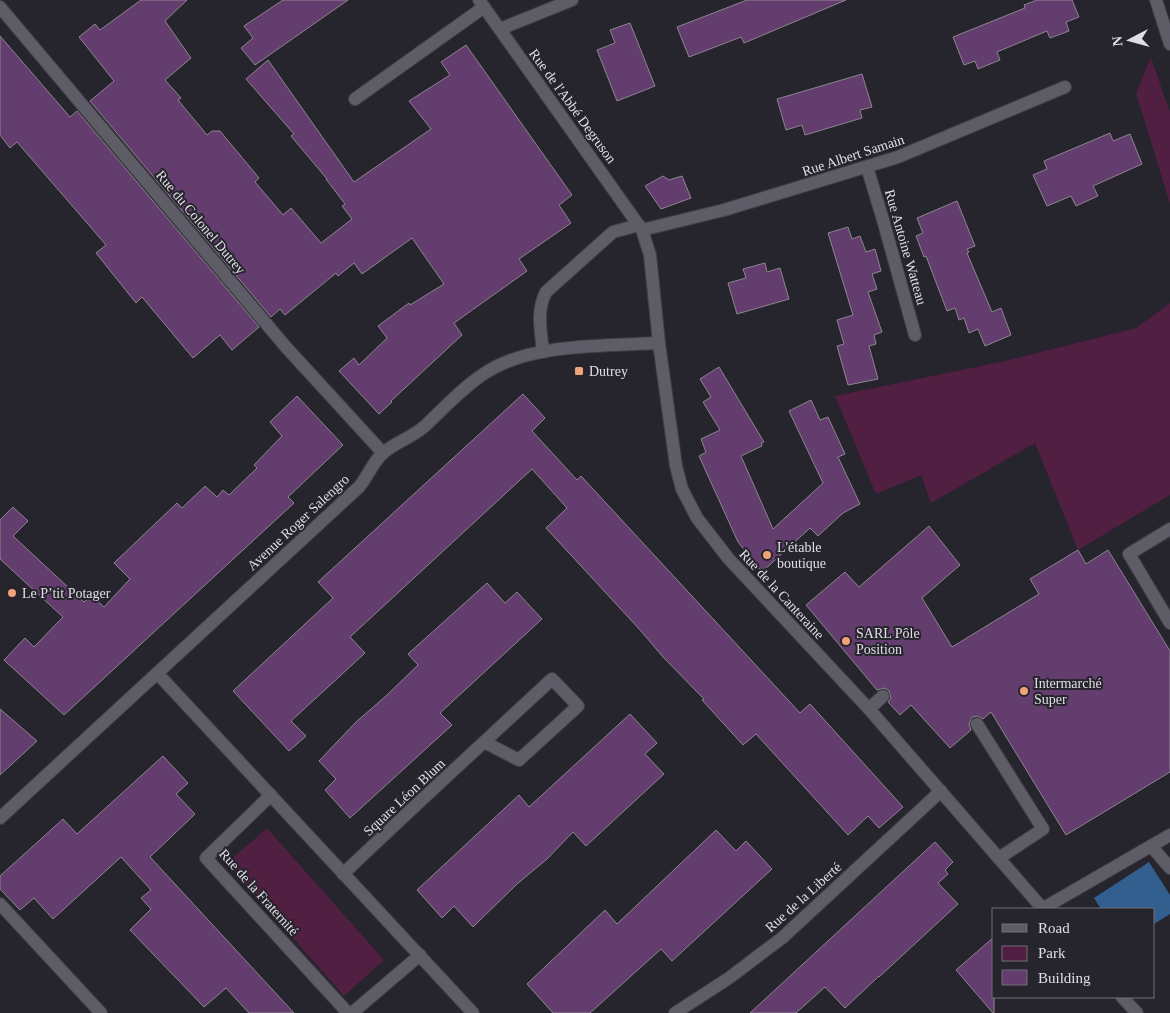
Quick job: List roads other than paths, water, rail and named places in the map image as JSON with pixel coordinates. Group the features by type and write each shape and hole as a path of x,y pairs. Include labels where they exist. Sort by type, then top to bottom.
{"street":[{"path":"500,29 572,0"},
{"path":"1156,0 1170,44"},
{"path":"355,99 481,3"},
{"name":"Rue de l'Abbé Degruson","path":"481,3 641,227"},
{"name":"Rue du Colonel Dutrey","path":"0,7 285,346 383,453"},
{"name":"Rue Albert Samain","path":"543,352 540,302 546,292 613,232 692,218 867,168 945,139 1065,87"},
{"name":"Rue Antoine Watteau","path":"867,168 915,334"},
{"name":"Rue de la Canteraine","path":"641,227 650,255 659,343 676,466 688,503 709,535 728,558 869,709 1042,908"},
{"name":"Avenue Roger Salengro","path":"0,818 359,487 383,453 414,435 485,373 504,363 543,352 659,343"},
{"path":"1170,529 1129,554 1170,623"},
{"path":"157,672 473,1013"},
{"name":"Square Léon Blum","path":"343,874 484,742 552,679 578,706 519,760 484,742"},
{"path":"869,709 883,696"},
{"path":"977,724 1043,829 999,858"},
{"name":"Rue de la Liberté","path":"675,1013 729,978 782,938 941,791"},
{"name":"Rue de la Fraternité","path":"271,795 206,858 350,1013 420,956"},
{"path":"1045,908 1170,834"},
{"path":"1151,846 1170,868"},
{"path":"0,904 101,1013"},
{"path":"1123,998 1137,1013"}],"water":[{"path":"1149,862 1170,895 1170,914 1155,923 1155,908 1100,908 1094,898"}],"place":[{"name":"Dutrey","path":"579,371"},
{"name":"L'étable boutique","path":"767,555"},
{"name":"Le P’tit Potager","path":"12,593"},
{"name":"SARL Pôle Position","path":"846,641"},
{"name":"Intermarché Super","path":"1024,691"}]}
